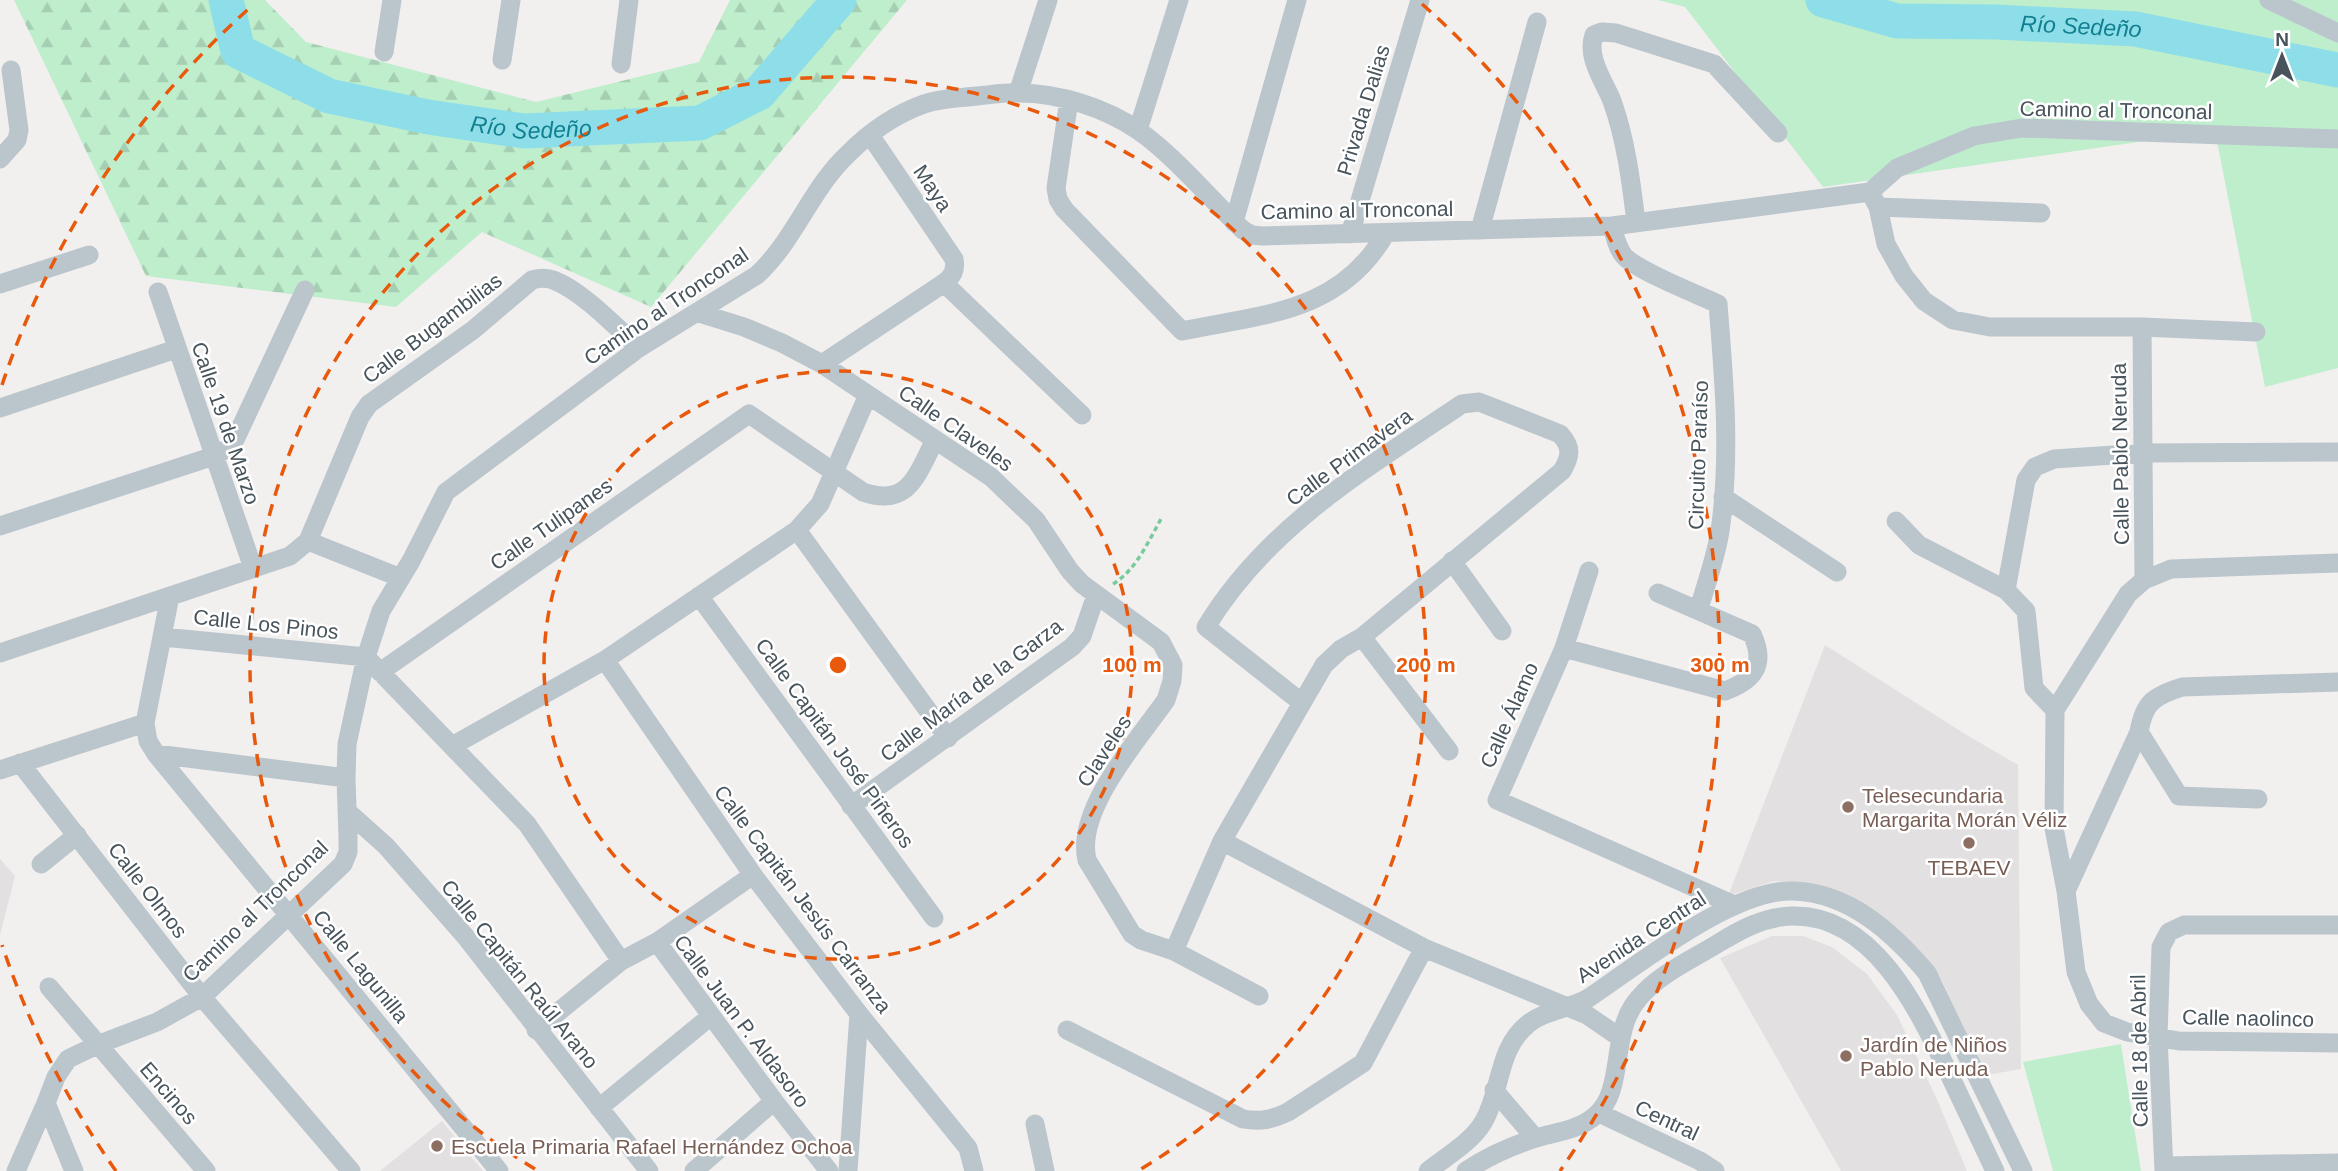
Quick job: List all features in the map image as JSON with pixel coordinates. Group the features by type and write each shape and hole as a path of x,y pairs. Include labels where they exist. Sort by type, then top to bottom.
{"street":[{"path":"384,52 392,0"},
{"path":"502,60 511,0"},
{"path":"621,64 629,0"},
{"path":"1018,93 1048,0"},
{"path":"1138,130 1179,0"},
{"path":"1234,222 1297,0"},
{"name":"Privada Dalias","path":"1350,234 1420,0"},
{"path":"2269,0 2338,33"},
{"path":"1480,230 1537,22"},
{"path":"1636,222 1628,160 1612,101 1592,54 1594,35 1602,32 1616,33 1714,64 1724,71 1778,133"},
{"path":"0,159 17,140 19,130 11,70"},
{"name":"Camino al Tronconal","path":"16,1171 56,1077 68,1059 157,1022 202,997 343,864 348,852 347,744 366,657 381,611 446,492 639,348 757,275 772,262 836,166 870,135 905,112 927,103 951,98 1018,93 1069,100 1138,130 1242,230 1263,236 1612,226 1874,199 1897,168 1974,136 2022,128 2338,139"},
{"path":"1069,100 1056,188 1058,199 1063,209 1182,331 1279,311 1312,301 1337,288 1357,272 1374,254 1386,233"},
{"name":"Maya","path":"870,135 954,259 950,275 1082,415"},
{"path":"2041,213 1874,199 1886,244 1904,276 1924,301 1953,320 1990,327 2142,327 2256,332"},
{"name":"Circuito Paraíso","path":"1612,226 1617,245 1625,256 1639,266 1718,304 1726,415 1723,497 1720,533 1699,609"},
{"path":"0,284 89,255"},
{"path":"822,365 950,275"},
{"name":"Calle Bugambilias","path":"308,541 360,417 369,404 473,330 532,280 552,279 570,288 639,348"},
{"path":"0,526 214,456 232,446 305,290"},
{"name":"Calle 19 de Marzo","path":"158,292 253,568"},
{"name":"Calle Claveles","path":"699,313 757,332 822,365 991,477 1036,520 1070,570 1096,595 1161,642 1173,665"},
{"name":"Calle Pablo Neruda","path":"2142,327 2144,580"},
{"path":"0,408 176,349"},
{"path":"452,746 605,660 797,530 820,504 867,395"},
{"name":"Calle Primavera","path":"1301,702 1206,627 1237,580 1321,500 1462,404 1479,402 1560,434 1570,451 1569,461 1562,471 1452,561"},
{"name":"Calle Tulipanes","path":"380,672 749,414 832,472"},
{"path":"832,472 863,492 877,497 890,497 911,485 935,440"},
{"path":"2006,590 2026,480 2035,467 2054,459 2143,453 2338,452"},
{"path":"1723,497 1837,572"},
{"path":"1896,521 1919,545 2006,590 2026,611 2034,688 2055,710 2128,594 2144,580 2171,569 2338,563"},
{"path":"797,530 948,738"},
{"path":"0,653 290,556 308,541 401,578"},
{"path":"1174,951 1222,841 1324,665 1341,649 1362,637 1452,561 1502,631"},
{"path":"1563,648 1588,571"},
{"path":"1658,593 1699,609"},
{"name":"Calle María de la Garza","path":"851,806 1072,647 1082,636 1096,595"},
{"path":"0,770 145,723 170,596"},
{"name":"Calle Capitán José Piñeros","path":"699,596 934,918"},
{"name":"Calle Álamo","path":"1699,609 1752,634 1759,649 1756,670 1743,685 1725,691 1563,648 1497,800 1734,905"},
{"name":"Calle Los Pinos","path":"163,637 366,657"},
{"path":"1362,637 1449,751"},
{"path":"366,657 527,824 621,961"},
{"name":"Calle Capitán Jesús Carranza","path":"605,660 753,875 859,1014 968,1148 973,1166"},
{"name":"Claveles","path":"1173,665 1172,681 1166,699 1099,794 1086,836 1087,860 1132,934 1141,940 1174,951 1259,996"},
{"path":"2066,891 2139,732 2143,712 2158,695 2182,687 2338,682"},
{"name":"Calle naolinco","path":"2055,710 2054,828 2066,891 2076,972 2089,1004 2104,1023 2127,1032 2179,1041 2338,1043"},
{"name":"Calle Lagunilla","path":"145,723 148,741 156,754 499,1171"},
{"path":"2139,732 2179,796 2258,799"},
{"path":"156,754 346,778"},
{"name":"Calle Olmos","path":"20,763 202,997 351,1171"},
{"name":"Calle Capitán Raúl Arano","path":"348,812 386,846 465,936 649,1171"},
{"path":"41,864 77,835"},
{"path":"1222,841 1424,948 1569,1008 1601,1023 1619,1037"},
{"path":"657,942 753,875"},
{"name":"Avenida Central","path":"1428,1171 1472,1136 1482,1124 1489,1110 1502,1063 1513,1040 1528,1023 1587,999 1704,920 1734,905 1767,894 1794,891 1852,906 1904,946 1927,973 2022,1171"},
{"path":"1466,1171 1484,1159 1535,1139 1582,1125 1599,1113 1614,1080 1619,1037 1626,1015 1639,998 1658,981 1741,929 1765,920 1790,916 1814,918 1836,925 1856,937 1877,956 1913,1004 1928,1031 1995,1171"},
{"name":"Calle 18 de Abril","path":"2164,1168 2158,1036 2161,947 2169,932 2184,925 2338,925"},
{"name":"Calle Juan P. Aldasoro","path":"536,1030 621,961 657,942 829,1171"},
{"path":"1067,1030 1242,1119 1259,1122 1274,1119 1363,1063 1424,948"},
{"name":"Encinos","path":"49,987 206,1171"},
{"path":"848,1171 859,1014"},
{"path":"599,1108 711,1016"},
{"path":"1494,1090 1535,1139"},
{"path":"694,1171 774,1101"},
{"path":"46,1103 74,1171"},
{"name":"Central","path":"1599,1113 1700,1161 1715,1171"},
{"path":"1035,1124 1045,1171"},
{"path":"2164,1168 2338,1163"}],"path":[{"path":"1096,595 1122,578 1135,563 1161,519"}],"shaded area":[{"path":"1825,645 2018,765 2021,1069 1987,1075 1942,981 1919,952 1816,884 1774,881 1728,896"},
{"path":"0,859 15,876 0,935"},
{"name":"Jardín de Niños Pablo Neruda","path":"1772,936 1803,936 1832,947 1867,974 1897,1015 1967,1171 1841,1171 1720,958"},
{"name":"Escuela Primaria Rafael Hernández Ochoa","path":"442,1121 483,1171 380,1171"}],"green space":[{"path":"14,0 265,0 306,42 536,102 699,62 730,0 907,0 651,307 482,232 396,307 146,276"},
{"path":"1658,0 2338,0 2338,368 2265,387 2215,131 1823,187 1685,7"},
{"path":"2121,1044 2141,1171 2053,1171 2023,1062"}],"waterway":[{"name":"Río Sedeño","path":"226,0 238,51 329,96 428,117 524,131 700,123 759,93 839,0"},
{"name":"Río Sedeño","path":"1823,0 1897,21 1996,22 2135,29 2338,70"}],"place":[{"name":"Telesecundaria Margarita Morán Véliz","path":"1848,807"},
{"name":"TEBAEV","path":"1969,843"},
{"name":"Jardín de Niños Pablo Neruda","path":"1846,1056"},
{"name":"Escuela Primaria Rafael Hernández Ochoa","path":"437,1146"}]}
